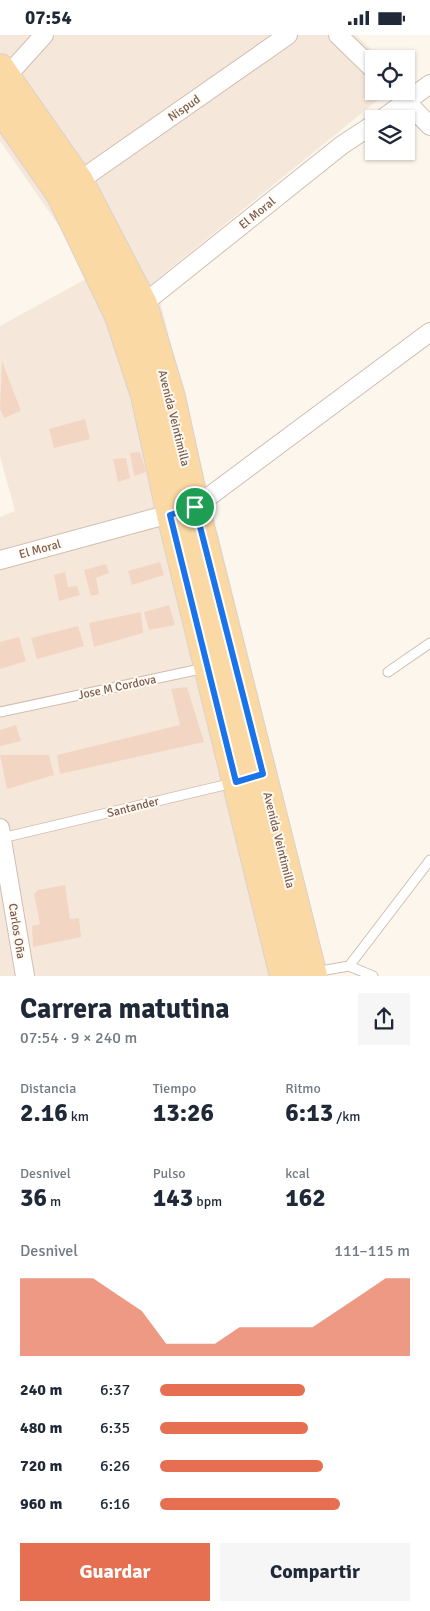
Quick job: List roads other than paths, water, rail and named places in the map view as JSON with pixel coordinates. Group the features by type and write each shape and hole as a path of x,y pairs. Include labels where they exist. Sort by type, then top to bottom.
{"main road":[{"name":"Avenida Veintimilla","path":"4,72 79,181 143,305 171,397 183,511"},
{"name":"Avenida Veintimilla","path":"0,107 61,195 119,316 183,511 250,778 312,974"},
{"name":"Avenida Veintimilla","path":"250,778 284,976"}],"street":[{"path":"4,72 44,35"},
{"name":"Nispud","path":"79,181 288,35"},
{"path":"338,35 365,61"},
{"path":"415,91 430,84"},
{"path":"390,110 398,100"},
{"path":"404,100 430,126"},
{"name":"El Moral","path":"143,305 342,145 365,130"},
{"path":"183,511 430,332"},
{"name":"El Moral","path":"0,560 183,511"},
{"name":"Carlos Oña","path":"1,833 25,976"}],"lane":[{"path":"388,672 430,643"},
{"name":"Jose M Cordova","path":"0,712 221,665"},
{"name":"Santander","path":"1,833 250,778"},
{"path":"349,966 430,860"},
{"path":"312,974 349,966 373,976"}]}
